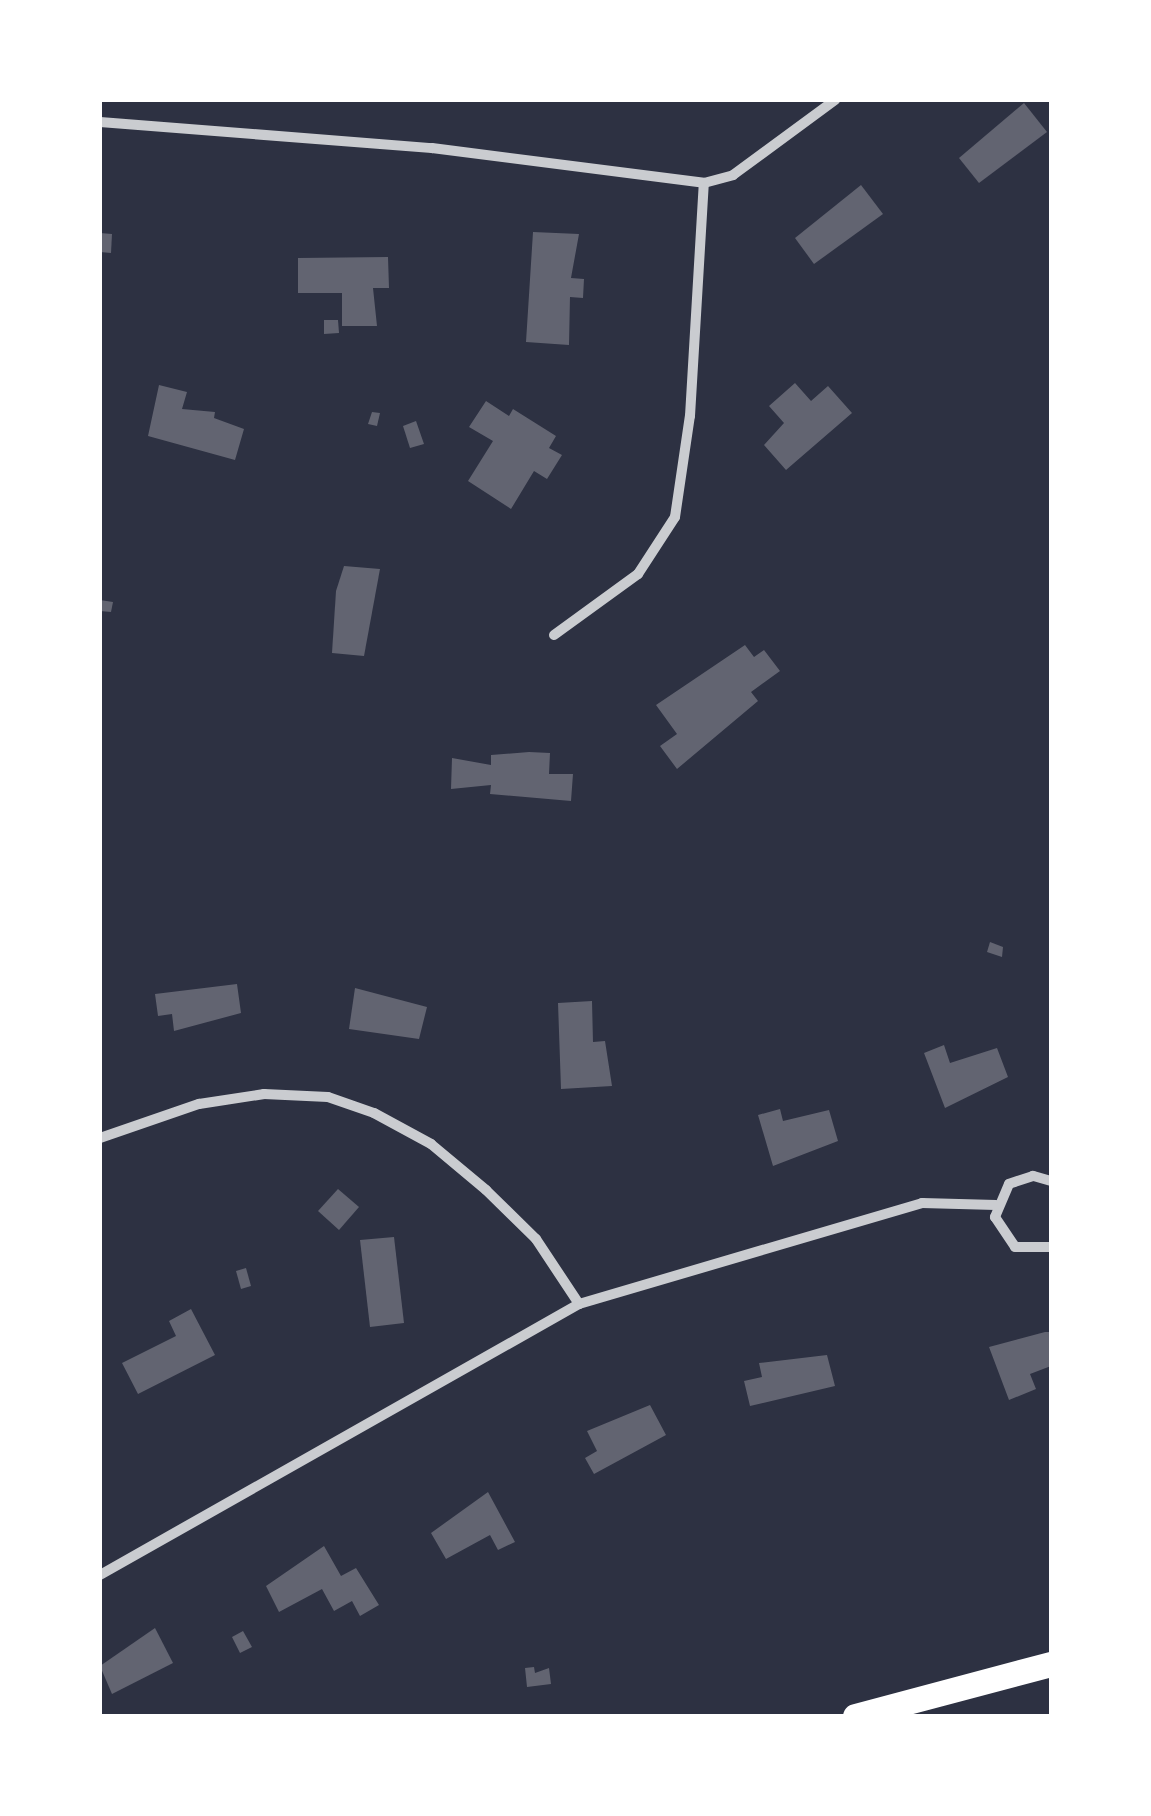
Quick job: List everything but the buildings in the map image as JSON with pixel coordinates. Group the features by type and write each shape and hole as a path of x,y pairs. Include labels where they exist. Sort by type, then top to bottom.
{"highway":[{"path":"855,1716 1051,1664"}],"street":[{"path":"100,122 432,148 704,182 733,175 835,100"},
{"path":"554,635 638,574 676,517 690,416 704,182"},
{"path":"100,1138 199,1104 264,1094 328,1097 374,1113 431,1144 536,1239 579,1304"},
{"path":"100,1575 579,1304 922,1203 996,1205 1020,1178 1051,1181"},
{"path":"996,1205 1005,1240 1027,1251 1051,1247"}]}
